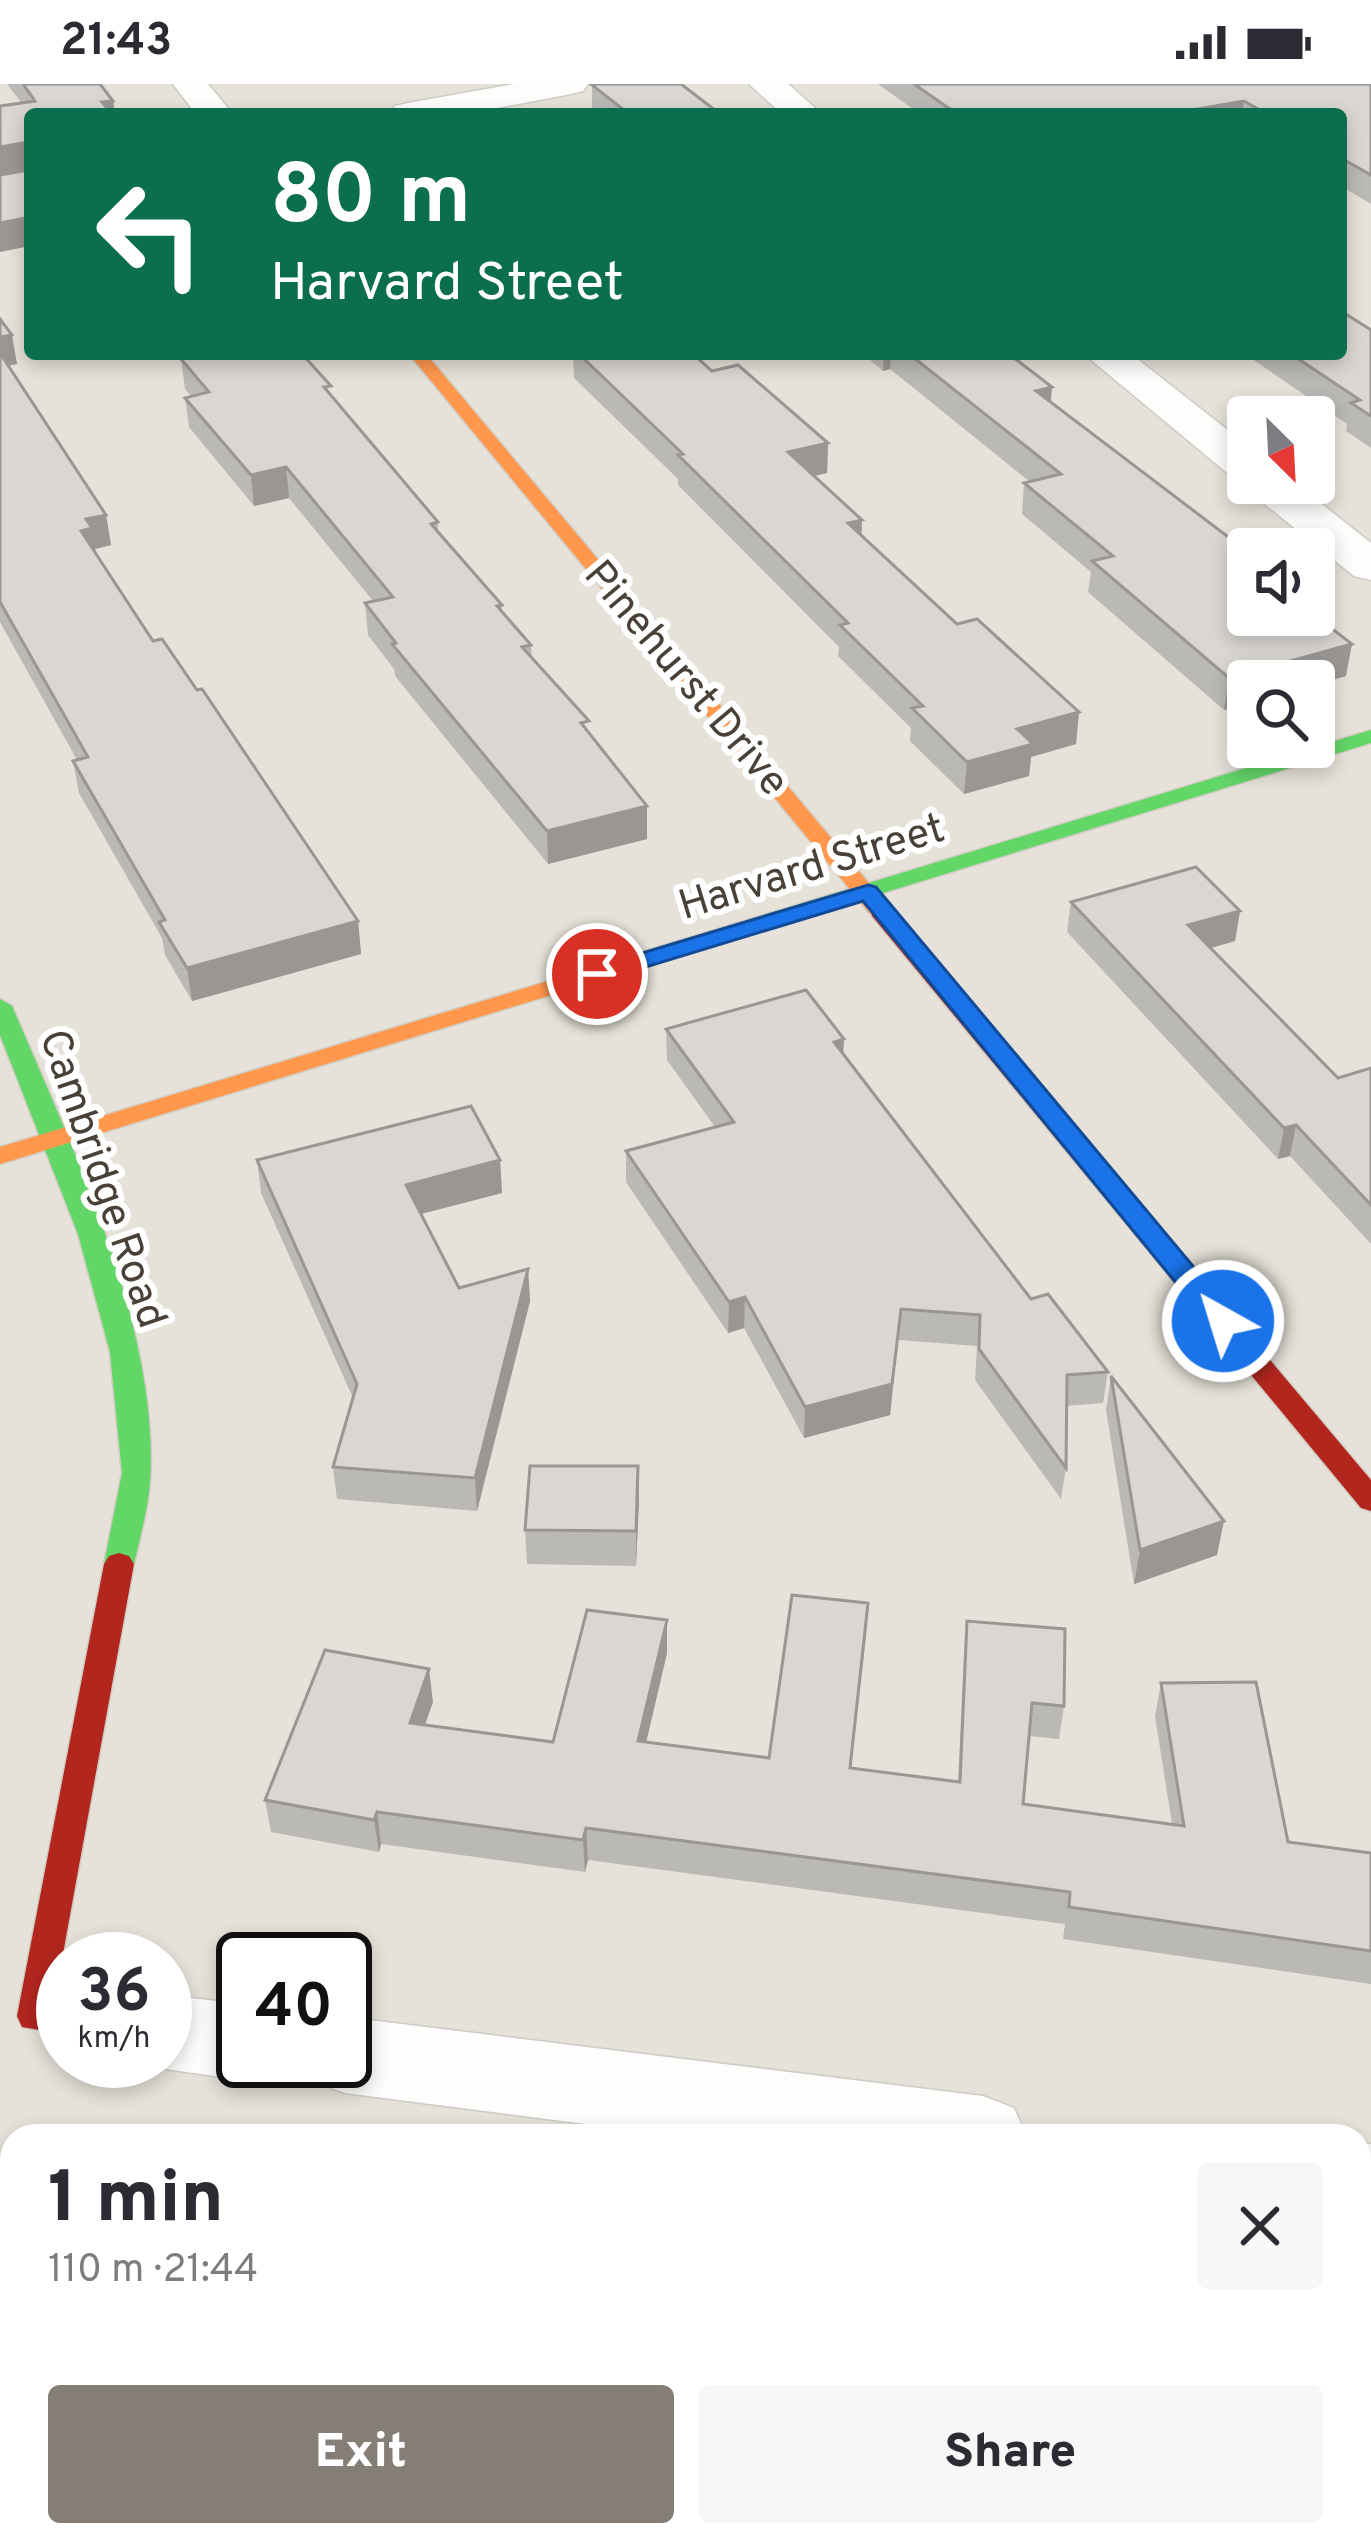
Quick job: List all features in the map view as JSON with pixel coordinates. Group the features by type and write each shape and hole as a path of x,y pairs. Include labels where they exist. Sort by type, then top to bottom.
{"street":[{"path":"190,84 210,108"},
{"path":"441,108 572,84"},
{"path":"766,84 796,108"},
{"name":"Pinehurst Drive","path":"422,360 1371,1499"},
{"path":"1113,360 1227,451"},
{"path":"1293,504 1371,566"},
{"name":"Harvard Street","path":"0,1156 1371,736"},
{"name":"Cambridge Road","path":"0,1006 56,1139 107,1287 127,1380 136,1476 50,1932"},
{"path":"372,2058 888,2124"}],"shaded area":[{"path":"0,84 1371,84 1371,2124 0,2124"}],"building":[{"path":"23,84 100,84 113,101 102,102 107,108 24,108 24,143 0,147 0,106 35,101"},
{"path":"681,84 712,108 621,108 592,85"},
{"path":"914,84 1371,84 1371,175 1347,161 1347,108 1256,108 1244,101 1204,108 948,108"},
{"path":"24,171 24,218 0,223 0,175"},
{"path":"1347,315 1371,330 1371,416 1351,403 1360,400 1300,360 1347,360"},
{"path":"0,319 12,335 0,337"},
{"path":"0,353 106,515 86,519 92,528 81,531 153,641 162,639 197,690 202,689 358,921 187,968 159,922 165,920 73,761 88,757 0,602"},
{"path":"182,360 307,360 331,386 324,387 438,522 431,524 502,605 497,606 531,645 522,647 589,721 581,723 647,806 547,831 392,644 396,643 365,603 393,597 286,467 251,475 185,398 209,392"},
{"path":"585,360 700,360 712,371 738,365 828,443 788,452 862,520 848,523 957,624 977,619 1079,712 1017,729 1033,744 967,762 912,708 923,706 840,625 848,623 678,455 683,454"},
{"path":"917,360 1017,360 1052,387 1036,391 1227,536 1227,636 1335,636 1335,631 1352,644 1294,660 1227,660 1227,676 1092,561 1113,556 1024,483 1061,474"},
{"path":"1196,867 1240,911 1188,925 1338,1078 1371,1068 1371,1205 1296,1125 1284,1128 1071,902"},
{"path":"806,990 844,1039 834,1042 1031,1299 1048,1294 1108,1372 1067,1375 1066,1468 979,1349 980,1315 901,1309 892,1384 805,1407 745,1297 729,1302 626,1151 734,1122 666,1029"},
{"path":"471,1106 500,1160 406,1185 459,1288 528,1269 475,1478 333,1467 357,1384 257,1160"},
{"path":"1111,1376 1224,1521 1140,1550"},
{"path":"530,1466 638,1466 636,1531 525,1530"},
{"path":"792,1595 868,1603 850,1768 960,1782 967,1621 1065,1629 1064,1706 1032,1703 1023,1804 1184,1826 1161,1683 1256,1682 1288,1842 1371,1853 1371,1951 1069,1907 1070,1892 586,1828 583,1840 377,1812 374,1820 265,1800 325,1650 429,1669 410,1723 553,1742 587,1610 667,1620 638,1741 769,1758"}],"traffic: fast":[{"path":"608,970 1371,736"},
{"path":"0,1006 91,1234 123,1352 136,1473 119,1564"}],"traffic: slow":[{"path":"422,360 880,911"},
{"path":"0,1156 608,970"}],"traffic: jam":[{"path":"880,911 1371,1500"},
{"path":"50,1932 119,1564"},
{"path":"36,2005 36,2016"}],"route":[{"path":"597,974 868,892 1223,1321"}]}
